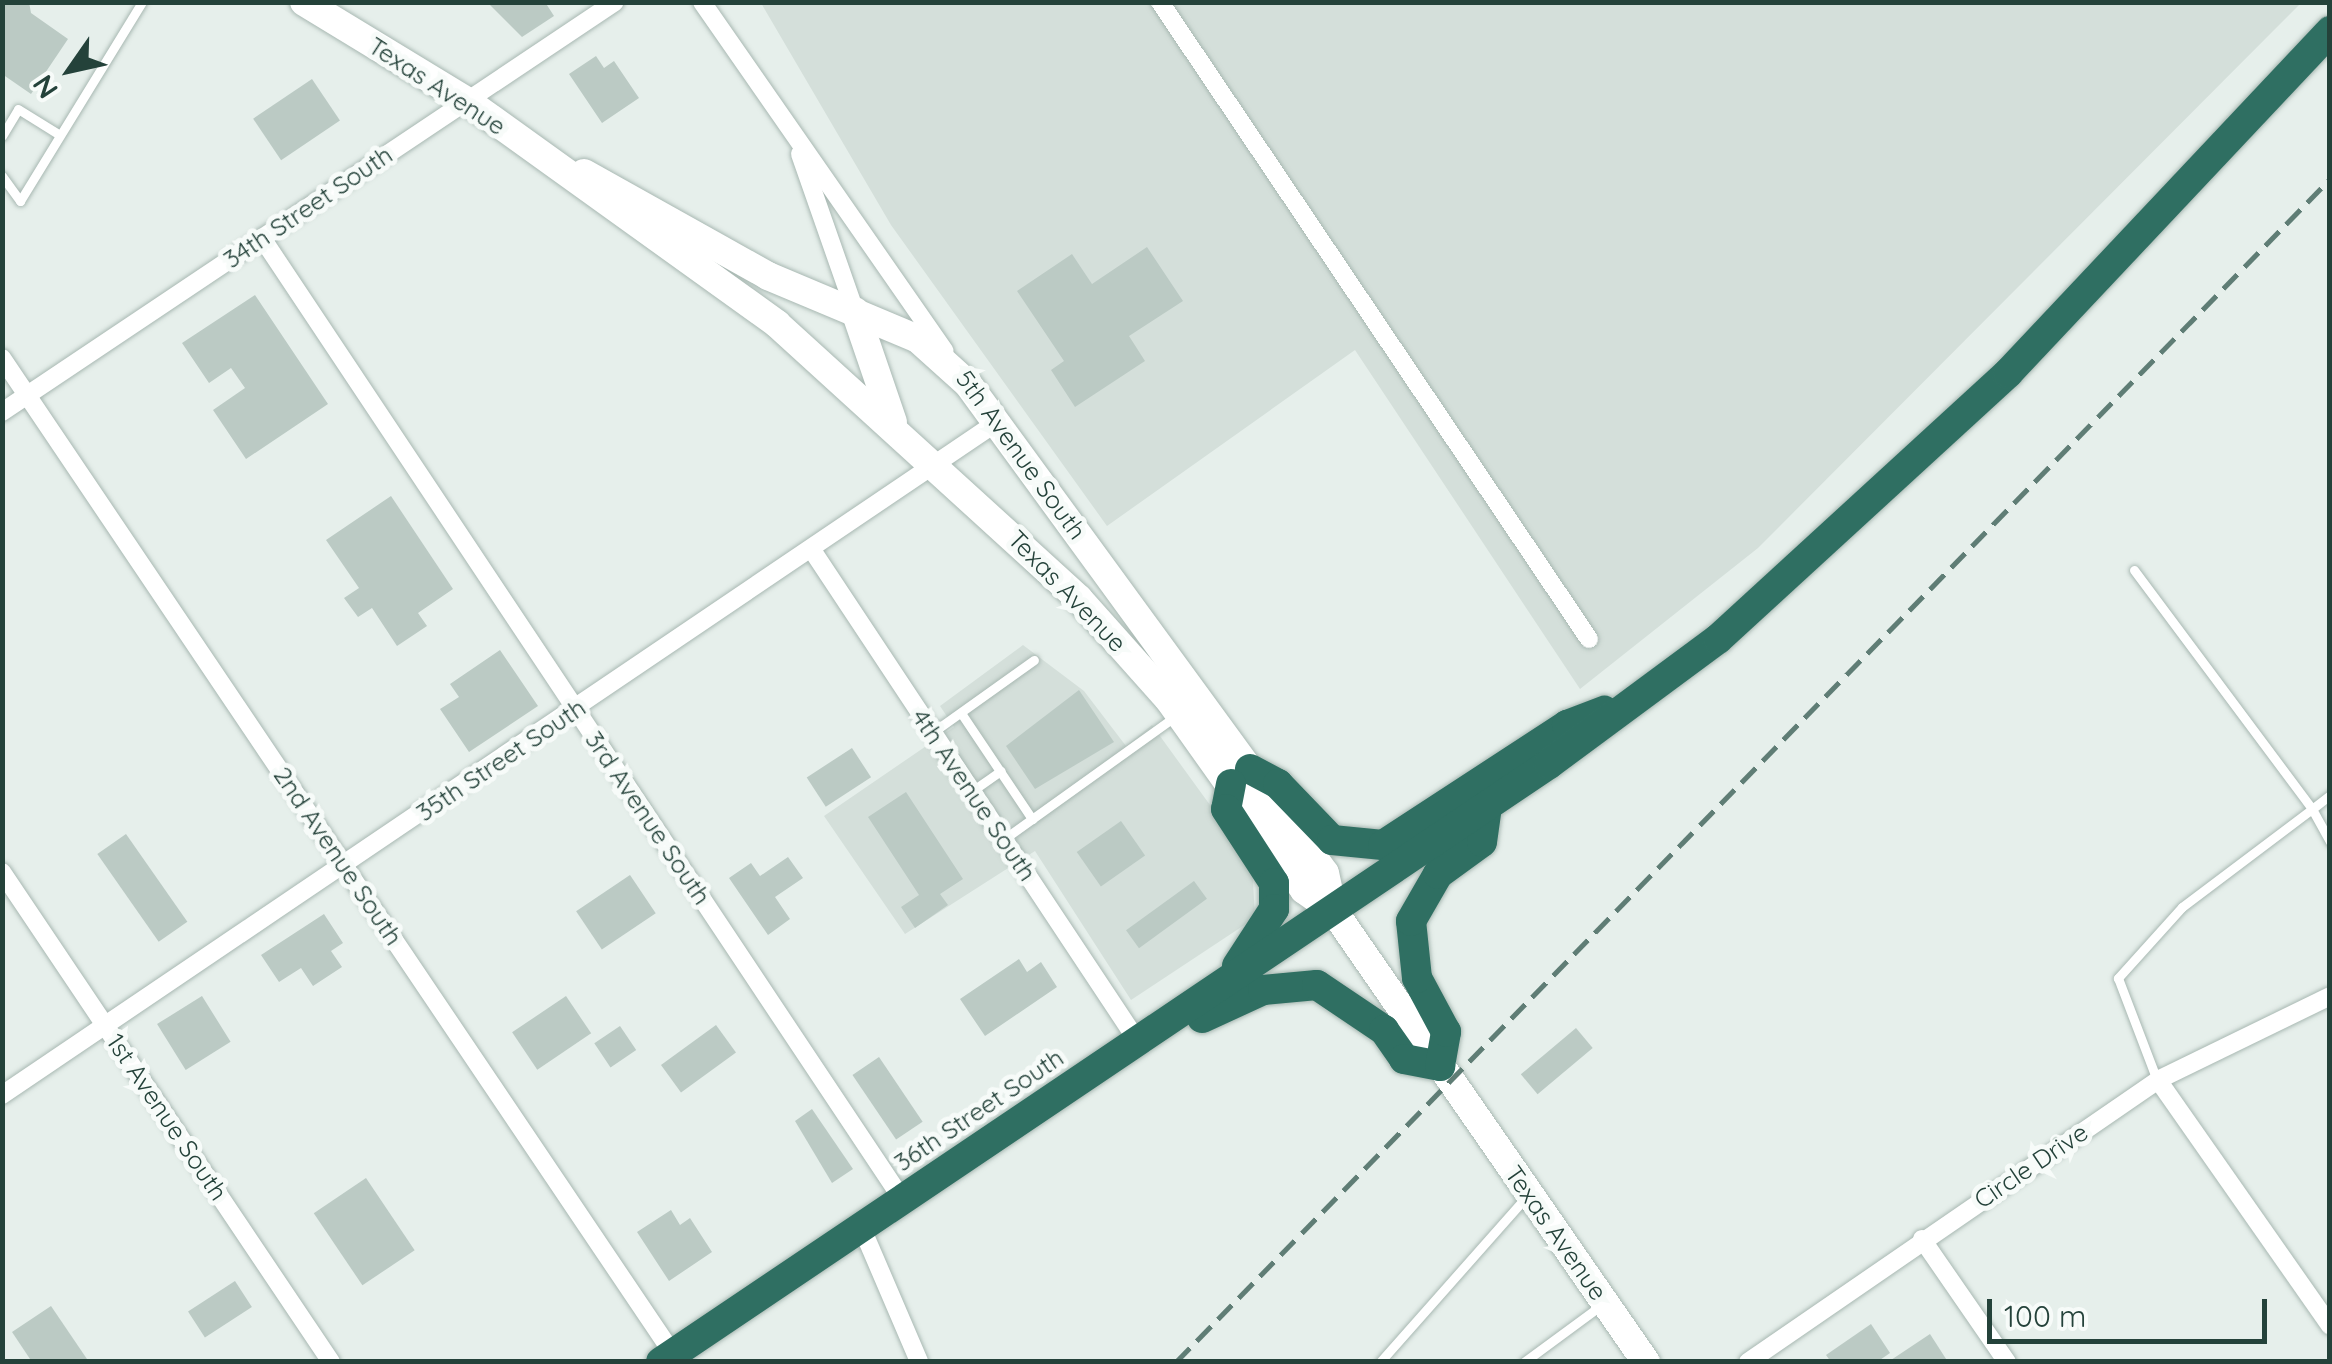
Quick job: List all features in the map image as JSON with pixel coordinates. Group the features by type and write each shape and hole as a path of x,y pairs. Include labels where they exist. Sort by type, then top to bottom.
{"highway":[{"path":"1228,978 1274,908 1274,884 1226,809 1241,777 1278,784 1332,840 1383,845 1567,725 1644,696 1765,599 2008,373 2330,31"},
{"name":"36th Street South","path":"671,1359 1644,696"},
{"path":"1081,1077 1125,1070 1231,1000 1317,985 1384,1030 1404,1059 1440,1066 1446,1032 1417,978 1411,921 1438,874 1482,842 1486,805"}],"main road":[{"name":"Texas Avenue","path":"304,2 467,101 777,324 892,422 1079,599 1179,714 1241,777"},
{"path":"537,151 644,202 768,276 918,339 968,384"},
{"path":"855,311 892,422"},
{"name":"5th Avenue South","path":"968,384 1241,777 1326,873 1332,910"},
{"name":"Texas Avenue","path":"1332,910 1646,1362"}],"street":[{"name":"34th Street South","path":"2,412 615,2"},
{"name":"5th Avenue South","path":"702,2 968,384"},
{"path":"1160,2 1589,639"},
{"path":"792,130 855,311"},
{"name":"3rd Avenue South","path":"262,238 902,1199"},
{"name":"2nd Avenue South","path":"2,358 671,1359"},
{"name":"35th Street South","path":"2,1095 997,422"},
{"name":"4th Avenue South","path":"812,550 1136,1039"},
{"name":"1st Avenue South","path":"2,872 332,1362"},
{"name":"Circle Drive","path":"1748,1362 2158,1080 2330,996"},
{"path":"2158,1080 2330,1326"},
{"path":"861,1226 919,1361"},
{"path":"1922,1239 2007,1362"}],"lane":[{"path":"2,176 20,201 139,4"},
{"path":"2,136 18,109 60,136"},
{"path":"2134,570 2312,809 2330,842"},
{"path":"933,732 1034,660"},
{"path":"961,713 1032,819"},
{"path":"1004,839 1179,714"},
{"path":"972,791 1000,772"},
{"path":"2158,1080 2118,978 2182,907 2330,795"},
{"path":"1380,1362 1529,1194"},
{"path":"1524,1362 1605,1303"}],"shaded area":[{"path":"761,3 2301,3 1758,548 1580,689 1355,350 1107,526 891,225"},
{"path":"1023,645 1084,691 1126,746 1152,725 1252,863 1255,918 1131,1000 1035,851 905,934 824,816 954,727 940,706"}],"building":[{"path":"2,2 29,2 31,13 68,39 31,94 2,74"},
{"path":"487,2 545,2 554,16 522,37"},
{"path":"596,56 604,68 614,61 639,98 602,123 569,74"},
{"path":"312,79 340,120 281,160 253,119"},
{"path":"1147,247 1183,301 1129,336 1145,361 1075,407 1051,370 1064,361 1017,291 1072,254 1092,284"},
{"path":"255,295 328,404 246,459 213,410 245,388 231,368 209,383 182,343"},
{"path":"391,496 453,589 418,613 427,626 397,646 372,608 358,617 344,598 359,588 326,540"},
{"path":"500,650 538,706 469,752 440,709 459,697 450,684"},
{"path":"1079,690 1114,742 1035,789 1006,746"},
{"path":"852,748 871,777 826,807 807,777"},
{"path":"906,792 963,879 940,894 948,905 915,928 901,907 919,895 868,817"},
{"path":"1121,821 1145,855 1101,886 1077,852"},
{"path":"126,834 187,922 159,942 97,854"},
{"path":"788,857 803,878 775,897 790,919 768,935 729,878 751,863 760,876"},
{"path":"630,875 656,913 602,949 576,911"},
{"path":"1194,881 1207,899 1139,948 1126,930"},
{"path":"324,914 343,943 331,951 342,967 313,986 301,968 279,982 261,955"},
{"path":"1019,959 1027,972 1041,962 1057,987 985,1036 960,999"},
{"path":"202,996 231,1042 186,1070 157,1024"},
{"path":"566,996 591,1033 537,1070 512,1032"},
{"path":"716,1025 736,1053 681,1092 661,1065"},
{"path":"620,1026 636,1050 611,1067 594,1043"},
{"path":"1576,1028 1593,1048 1538,1094 1521,1074"},
{"path":"879,1057 923,1122 896,1140 852,1075"},
{"path":"812,1109 853,1169 832,1183 795,1121"},
{"path":"366,1178 415,1250 362,1285 314,1213"},
{"path":"671,1210 680,1225 690,1218 712,1252 669,1281 637,1232"},
{"path":"235,1281 252,1307 205,1337 188,1311"},
{"path":"51,1306 89,1362 32,1362 12,1332"},
{"path":"1871,1324 1890,1353 1877,1362 1831,1362 1826,1355"},
{"path":"1930,1334 1948,1362 1888,1362"}],"railway":[{"path":"1176,1362 2330,179"}]}
